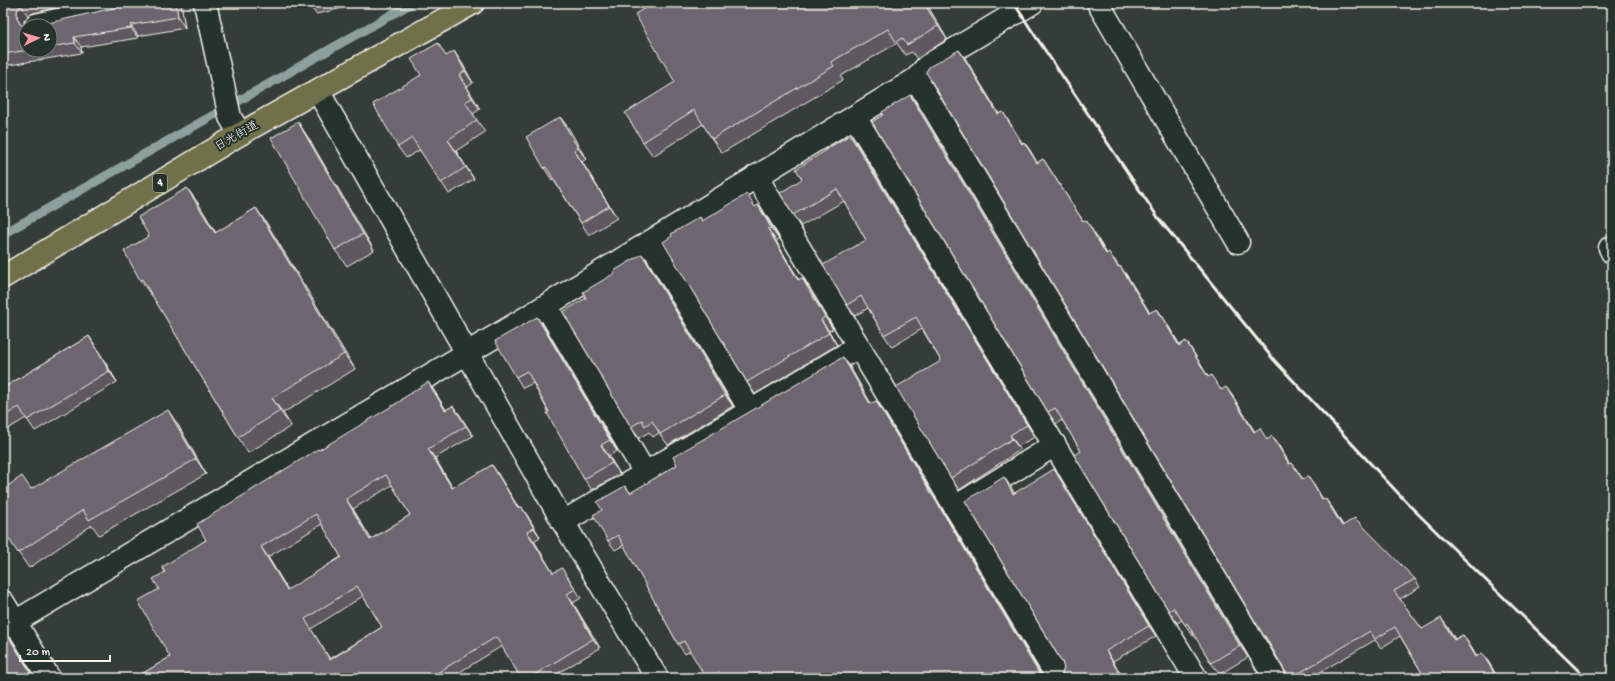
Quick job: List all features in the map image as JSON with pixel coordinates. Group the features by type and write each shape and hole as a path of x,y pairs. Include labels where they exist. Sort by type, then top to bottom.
{"highway":[{"name":"日光街道","path":"3,277 240,134 473,3"}],"street":[{"path":"58,20 130,3"},
{"path":"205,3 230,117 240,134"},
{"path":"9,626 546,306 916,79 927,66 1032,3"},
{"path":"1098,3 1238,242"},
{"path":"916,79 1275,678"},
{"path":"318,91 466,353 657,678"},
{"path":"855,116 1196,678"},
{"path":"756,176 1058,678"},
{"path":"650,242 750,410"},
{"path":"546,306 645,473"},
{"path":"564,522 858,347"},
{"path":"955,507 1055,445"},
{"path":"3,602 9,626 49,678"}],"building":[{"path":"3,3 25,3 21,5 17,11 18,52 3,54"},
{"path":"129,3 176,3 178,17 131,25 131,28 74,37 75,43 58,46 58,21 126,5"},
{"path":"653,3 924,3 938,26 907,45 902,38 896,42 888,29 831,62 834,66 712,139 694,110 643,142 625,113 675,82 635,14"},
{"path":"438,43 446,56 454,51 465,71 459,75 472,98 465,102 477,120 448,140 466,167 441,183 412,138 398,147 373,104 421,75 411,59"},
{"path":"959,50 998,114 1003,112 1022,144 1024,142 1037,163 1043,159 1083,221 1086,220 1106,254 1109,252 1118,267 1120,266 1149,313 1157,309 1179,346 1186,341 1208,377 1211,375 1221,390 1226,387 1254,432 1260,428 1267,440 1272,436 1289,464 1292,463 1302,479 1308,476 1322,499 1325,498 1342,526 1355,518 1415,579 1394,591 1422,629 1441,618 1454,640 1463,635 1476,657 1482,653 1497,678 1425,678 1395,627 1375,639 1370,631 1289,678 926,72 929,67"},
{"path":"910,95 1240,646 1211,663 1187,623 1185,625 1174,608 1169,611 1074,455 1081,451 1055,408 1048,412 872,122 883,115 882,112"},
{"path":"560,117 578,148 574,150 609,206 581,223 546,167 544,168 526,137"},
{"path":"298,122 363,234 335,250 271,138"},
{"path":"850,135 1027,425 1010,435 1012,439 951,478 896,387 941,361 916,317 884,335 861,296 847,305 823,265 866,240 837,189 793,215 780,193 802,179 796,169"},
{"path":"187,188 215,233 256,208 344,354 272,398 280,411 238,437 142,279 140,280 124,251 149,236 138,217"},
{"path":"747,194 755,207 758,205 771,228 768,229 798,280 802,278 825,317 821,320 829,333 747,382 663,242 672,236 671,234 700,217 702,221"},
{"path":"642,254 725,395 660,434 652,421 645,426 642,420 631,427 563,312 586,298 583,292 615,273 614,271"},
{"path":"537,317 610,440 601,445 612,463 584,479 547,413 549,412 527,371 516,377 495,341"},
{"path":"89,336 109,371 27,420 19,407 3,417 3,388"},
{"path":"843,357 870,404 876,401 1040,675 1044,678 706,678 684,641 678,644 618,535 608,541 593,515 602,510 597,502 625,486 630,493 677,465 673,457"},
{"path":"428,382 445,410 453,406 466,426 428,449 452,488 492,465 518,508 521,506 534,528 527,532 553,573 562,568 575,589 567,594 593,639 529,678 521,678 496,637 429,678 135,678 170,657 138,601 159,589 153,579 165,572 162,567 206,540 197,524","holes":["386,475 410,515 370,540 346,499","316,514 341,557 287,590 261,547","357,586 382,627 330,660 305,619"]},
{"path":"168,410 196,459 89,520 83,510 18,553 3,530 3,489 22,476 31,489"},
{"path":"1054,469 1149,626 1106,651 1122,678 1058,678 1062,674 1064,668 1062,662 965,501 1004,477 1013,494"},
{"path":"8,636 34,678 3,678 3,639"}],"waterway":[{"path":"3,234 412,3"}],"railway":[{"path":"1014,3 1159,219 1274,360 1411,507 1586,678"}]}
